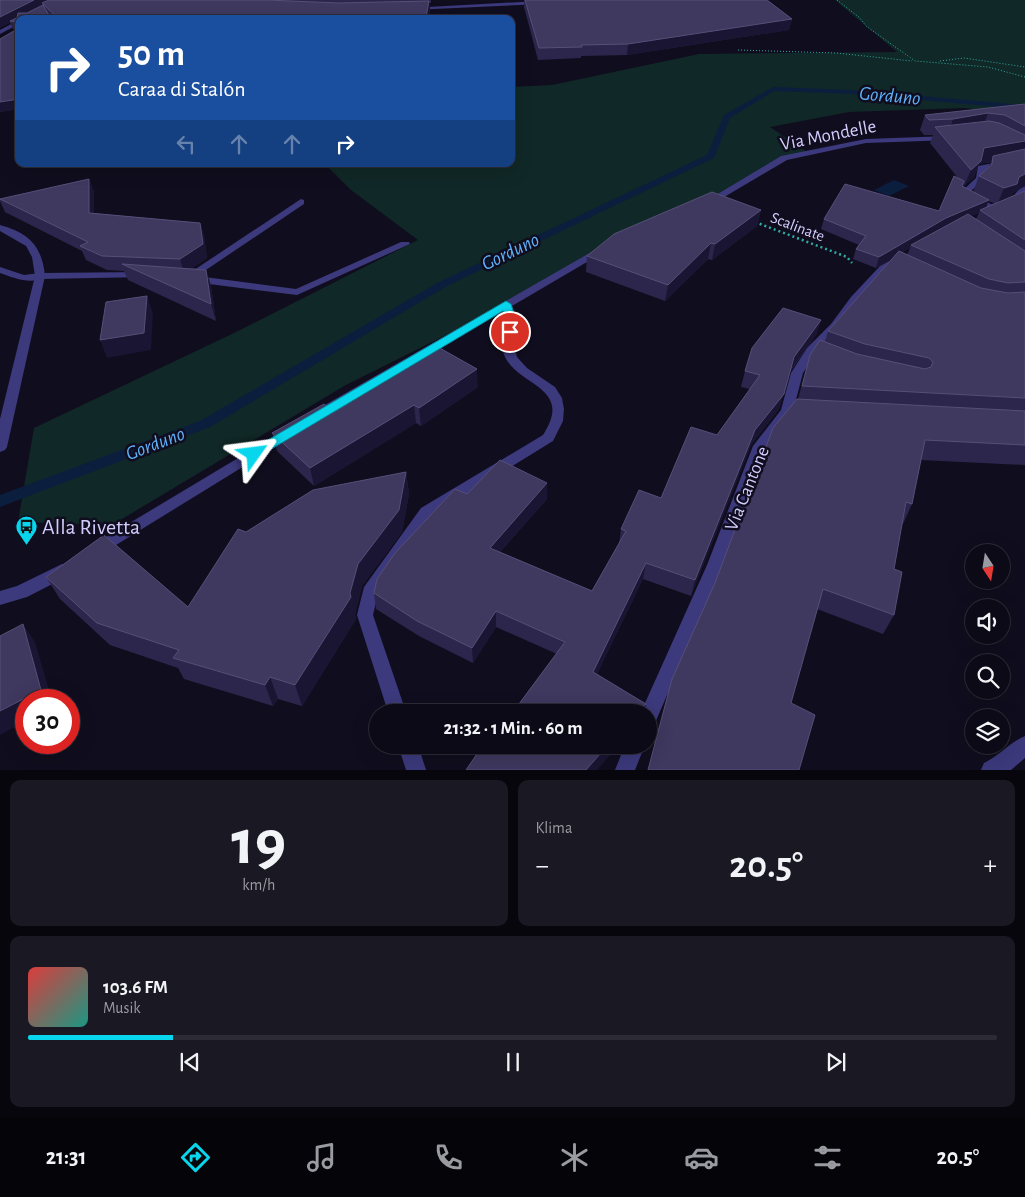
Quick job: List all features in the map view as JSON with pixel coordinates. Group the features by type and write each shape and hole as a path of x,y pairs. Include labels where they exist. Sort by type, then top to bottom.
{"street":[{"path":"407,8 543,3"},
{"path":"0,32 15,24"},
{"name":"Via Mondelle","path":"698,208 775,162 807,152 866,141 963,136"},
{"path":"996,210 963,194 980,179 981,168 1025,158"},
{"path":"979,217 996,210 1020,204 1016,196 1025,189"},
{"path":"301,202 182,278 297,292 405,244"},
{"path":"0,228 24,239 33,248 39,256 40,276 0,447"},
{"path":"85,557 300,426 506,304 611,245"},
{"name":"Via Cantone","path":"653,704 716,565 760,446 787,411 797,373 811,351 884,268 896,265 914,250"},
{"path":"0,270 23,278 40,276 158,276"},
{"path":"394,704 365,615 370,592 426,512 548,438 556,422 557,400 551,389 519,368 512,360 508,345 512,323 506,304"},
{"path":"811,351 827,358"},
{"path":"787,411 805,412"},
{"path":"0,598 21,592 68,567"},
{"path":"991,770 1003,764 1025,745"},
{"path":"411,754 416,770"},
{"path":"624,770 631,754"}],"path":[{"path":"837,0 860,18 866,26 897,46 909,58 915,61"},
{"path":"738,50 836,54 937,62 988,67 1025,77"},
{"path":"937,62 964,58 1025,67"},
{"name":"Scalinate","path":"734,188 741,200 734,214 847,257 854,265 864,290"}],"green space":[{"path":"835,0 1025,0 1025,115 964,108 849,112 770,127 807,152 784,158 734,188 602,249 506,305 344,386 112,525 18,522 34,428 234,333 418,240 351,190 328,167 515,167 515,87 552,85 699,54 897,52"}],"water":[{"path":"894,180 909,186 889,196 874,190"}],"building":[{"path":"0,0 34,0 0,17"},
{"path":"49,0 267,0 338,3 429,1 426,15 55,15 42,3"},
{"path":"525,0 767,0 792,19 628,44 539,48"},
{"path":"43,5 49,15 18,15 18,13 27,13"},
{"path":"15,30 15,100 0,102 0,39"},
{"path":"1025,104 1025,126 1005,115 988,113 953,119 929,120 925,115"},
{"path":"989,121 999,123 1025,135 1025,141 984,148 981,161 971,170 935,127"},
{"path":"1025,149 1025,174 1019,177 1017,184 1004,188 979,176 992,164 993,156"},
{"path":"954,176 964,181 962,186 989,200 946,218 879,257 856,249 866,236 824,219 845,184 939,211"},
{"path":"89,179 89,213 200,223 203,244 180,259 102,256 80,246 88,242 0,199"},
{"path":"1025,191 1025,240 980,210"},
{"path":"712,192 761,210 715,244 711,243 668,285 587,256 614,234"},
{"path":"968,214 1025,251 1025,282 1008,283 989,279 911,245"},
{"path":"899,251 981,288 1008,293 1025,292 1025,398 802,386 810,355 820,340 857,354 925,369 931,367 933,362 929,358 865,344 828,331"},
{"path":"122,264 206,270 211,304"},
{"path":"147,296 144,333 100,340 106,302"},
{"path":"783,308 821,320 794,357 784,394 755,430 695,580 646,563 593,672 646,704 519,704 565,642 496,611 472,648 417,621 374,593 377,579 395,553 455,489 467,494 500,460 547,483 490,548 592,591 626,531 621,529 639,490 661,498 691,427 717,435 760,375 745,371 752,348"},
{"path":"438,347 477,369 419,408 414,405 310,468 272,433 324,404 334,412"},
{"path":"797,399 1025,411 1025,445 925,440 912,504 906,502 894,569 902,572 894,615 823,589 791,703 815,715 799,770 648,770 652,754 657,754 657,736 672,679 715,583 773,428"},
{"path":"406,472 399,510 358,564 350,593 351,597 295,685 270,677 265,685 173,658 179,650 97,623 46,577 104,535 188,607 238,529 246,532 313,490"},
{"path":"23,624 41,689 15,689 15,703 0,711 0,636"},
{"path":"477,754 600,754 586,770 466,770"}],"waterway":[{"name":"Gorduno","path":"0,501 205,424 443,284 711,156 727,117 773,89 852,92 1025,107"}],"place":[{"name":"Alla Rivetta","path":"26,545"}],"route":[{"path":"254,454 506,304 512,323 510,332"}]}
